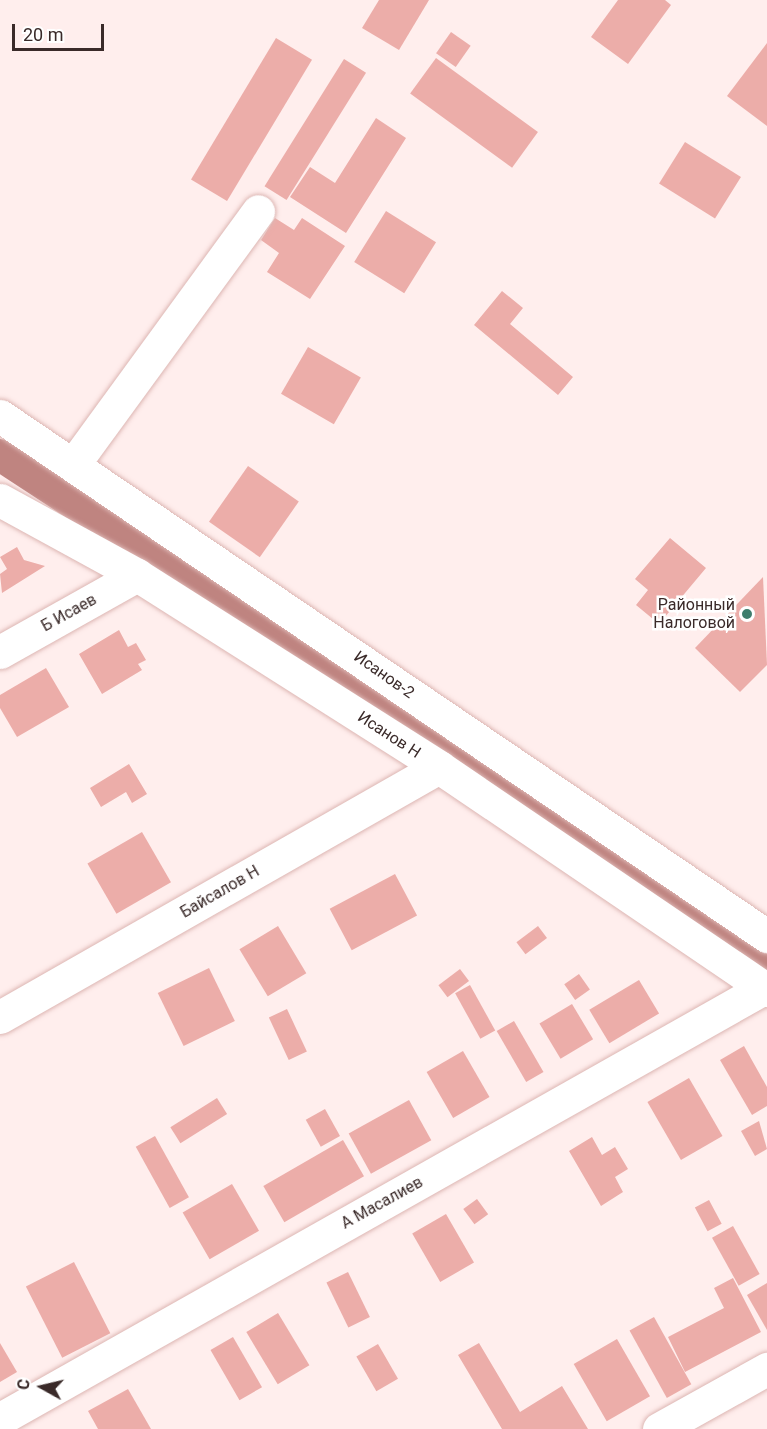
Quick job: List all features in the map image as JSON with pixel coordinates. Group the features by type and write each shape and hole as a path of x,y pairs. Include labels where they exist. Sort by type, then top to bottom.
{"street":[{"path":"73,465 258,211"},
{"name":"Исанов-2","path":"0,416 767,936"},
{"name":"Исанов Н","path":"0,500 137,575 440,767 765,989"},
{"name":"Б Исаев","path":"0,652 137,575"},
{"name":"Байсалов Н","path":"0,1017 440,767"},
{"name":"А Масалиев","path":"0,1419 765,989"},
{"path":"659,1429 767,1368"}],"building":[{"path":"379,0 429,0 399,50 362,28"},
{"path":"618,0 665,0 671,5 628,64 591,37"},
{"path":"451,32 471,46 456,67 436,53"},
{"path":"276,38 312,60 227,201 191,179"},
{"path":"767,43 767,126 727,96"},
{"path":"436,58 538,132 512,168 410,94"},
{"path":"344,59 366,73 287,200 265,186"},
{"path":"376,118 406,138 346,233 290,197 310,167 335,183"},
{"path":"685,142 741,177 715,219 659,184"},
{"path":"386,211 436,242 404,293 354,262"},
{"path":"275,218 294,230 302,218 345,246 310,299 267,272 279,253 261,240"},
{"path":"502,291 523,308 510,324 573,377 558,395 474,325"},
{"path":"308,347 361,378 334,424 281,394"},
{"path":"248,466 299,502 260,557 209,522"},
{"path":"670,538 706,568 659,624 636,605 648,590 635,579"},
{"path":"17,547 24,560 45,566 2,593 0,574 7,569 0,557"},
{"name":"Районный Налоговой","path":"763,577 767,665 740,692 695,648"},
{"path":"119,630 128,647 136,643 146,660 138,664 142,670 102,694 79,654"},
{"path":"46,668 69,707 17,737 0,708 0,695"},
{"path":"129,764 147,794 132,803 126,792 101,807 90,788"},
{"path":"142,832 171,882 116,914 87,864"},
{"path":"395,874 417,915 352,950 330,909"},
{"path":"278,926 306,973 268,996 239,949"},
{"path":"538,926 547,938 525,954 516,942"},
{"path":"209,968 235,1021 184,1046 158,993"},
{"path":"460,969 469,981 447,997 438,985"},
{"path":"579,974 590,990 575,1000 564,984"},
{"path":"639,980 659,1013 609,1043 589,1010"},
{"path":"470,985 495,1030 480,1039 455,993"},
{"path":"572,1004 593,1039 561,1059 539,1024"},
{"path":"287,1009 307,1052 289,1060 269,1017"},
{"path":"514,1021 544,1072 526,1082 497,1031"},
{"path":"744,1046 767,1087 767,1106 752,1115 720,1060"},
{"path":"463,1051 490,1097 453,1118 427,1072"},
{"path":"689,1078 722,1136 681,1160 647,1102"},
{"path":"217,1098 227,1114 180,1143 170,1127"},
{"path":"409,1100 431,1140 371,1174 349,1133"},
{"path":"325,1109 340,1136 321,1147 306,1120"},
{"path":"759,1121 767,1149 755,1156 741,1131"},
{"path":"155,1136 189,1197 170,1208 136,1147"},
{"path":"592,1137 602,1155 615,1147 628,1169 615,1177 623,1192 601,1206 569,1151"},
{"path":"343,1140 364,1176 284,1222 263,1186"},
{"path":"232,1184 259,1231 210,1259 183,1212"},
{"path":"477,1199 488,1214 474,1224 463,1209"},
{"path":"709,1200 722,1224 708,1231 695,1208"},
{"path":"446,1214 474,1262 440,1282 412,1234"},
{"path":"733,1226 760,1274 739,1286 712,1238"},
{"path":"74,1262 110,1333 62,1358 26,1287"},
{"path":"348,1272 370,1317 348,1327 326,1283"},
{"path":"733,1278 761,1332 685,1372 668,1337 724,1308 714,1288"},
{"path":"767,1283 767,1330 747,1295"},
{"path":"278,1313 309,1365 278,1384 246,1332"},
{"path":"654,1317 691,1384 667,1398 630,1331"},
{"path":"233,1337 262,1387 239,1400 210,1350"},
{"path":"617,1339 650,1396 607,1421 574,1364"},
{"path":"0,1343 17,1372 0,1382"},
{"path":"479,1343 520,1412 562,1386 588,1429 502,1429 458,1355"},
{"path":"378,1344 398,1379 376,1391 356,1356"},
{"path":"128,1389 151,1429 98,1429 88,1411"}],"waterway":[{"path":"0,455 767,960"}],"place":[{"name":"Районный Налоговой","path":"747,614"}]}
